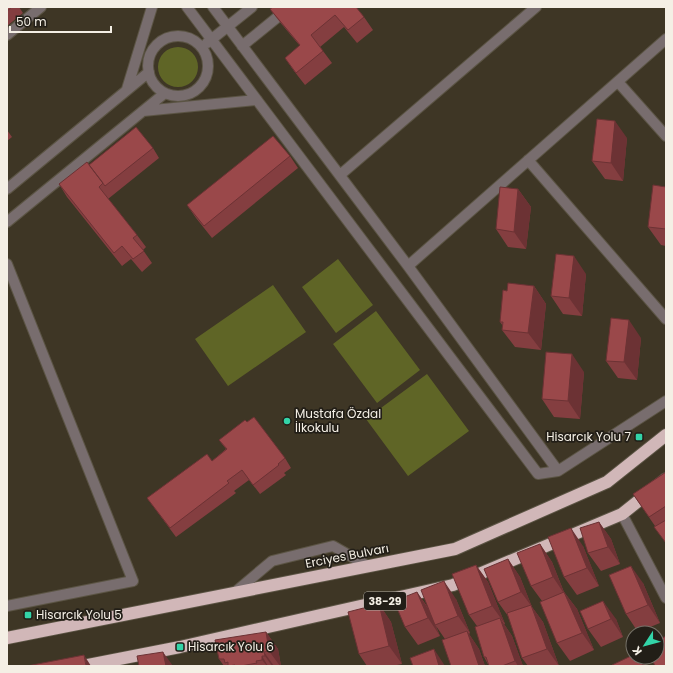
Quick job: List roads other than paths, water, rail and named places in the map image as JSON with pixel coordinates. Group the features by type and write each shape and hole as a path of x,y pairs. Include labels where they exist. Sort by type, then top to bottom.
{"highway":[{"name":"Erciyes Bulvarı","path":"7,638 455,549 606,482 666,435"},
{"name":"38-29","path":"83,666 122,662 180,647 453,586 622,514 666,479"}],"street":[{"path":"7,35 41,7"},
{"path":"127,90 152,7"},
{"path":"187,7 538,474 558,471 666,401"},
{"path":"213,7 408,266 558,471"},
{"path":"201,48 252,7"},
{"path":"242,46 290,7"},
{"path":"340,175 536,7"},
{"path":"184,37 191,40 201,48 206,57 207,65 204,80 200,86 187,95 172,96 165,93 153,83 149,72 148,61 155,47 168,38 184,37"},
{"path":"408,266 666,39"},
{"path":"7,189 149,72"},
{"path":"618,82 666,136"},
{"path":"7,222 165,93"},
{"path":"143,111 257,100"},
{"path":"528,160 666,319"},
{"path":"7,264 133,581 7,606"},
{"path":"622,514 666,598"},
{"path":"234,593 272,561 333,546 368,566"}],"place":[{"name":"Mustafa Özdal İlkokulu","path":"287,421"},
{"name":"Hisarcık Yolu 7","path":"639,437"},
{"name":"Hisarcık Yolu 5","path":"28,615"},
{"name":"Hisarcık Yolu 6","path":"180,647"}]}
